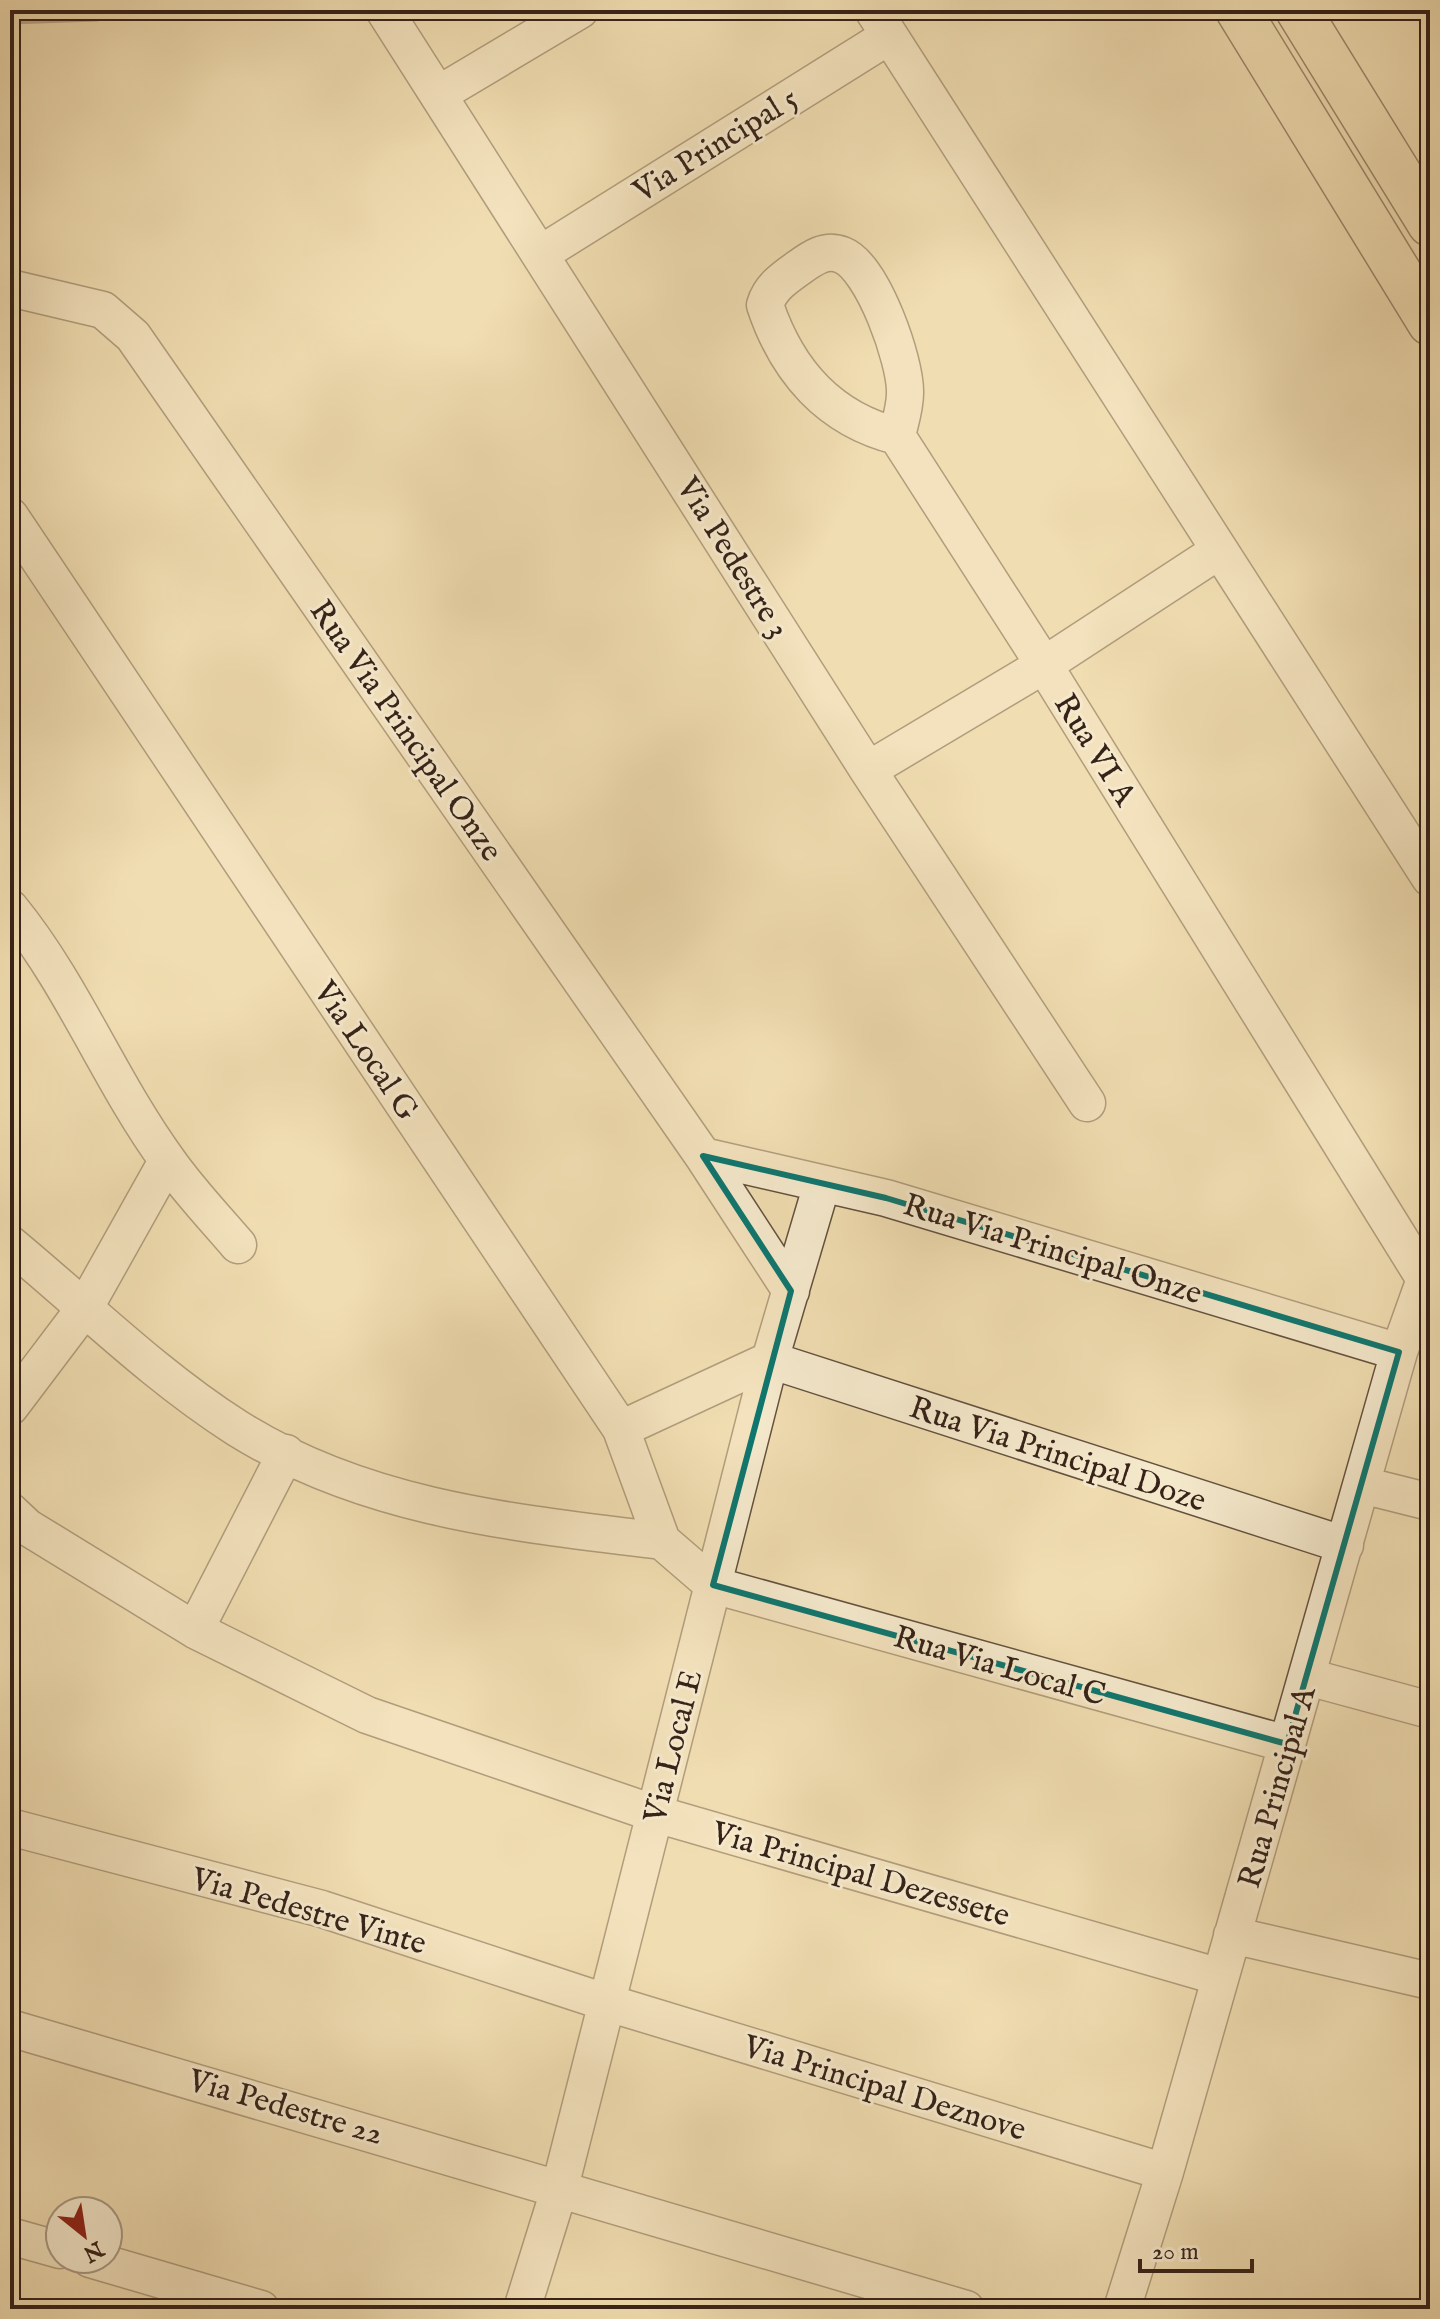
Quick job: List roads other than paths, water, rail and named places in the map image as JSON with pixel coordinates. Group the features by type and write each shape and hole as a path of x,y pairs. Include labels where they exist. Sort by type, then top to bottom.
{"highway":[{"path":"1238,10 1430,323"},
{"path":"1298,10 1430,224"}],"street":[{"name":"Via Pedestre 3","path":"384,10 542,253 868,770 1087,1103"},
{"path":"439,94 580,10"},
{"path":"881,23 1217,552 1430,878"},
{"name":"Via Principal 5","path":"542,253 881,23"},
{"path":"832,252 849,258 861,272 894,339 905,393 897,436 861,426 843,416 803,375 783,345 765,305 772,290 811,259 832,252"},
{"name":"Rua Via Principal Onze","path":"10,288 103,310 133,336 703,1156 791,1291"},
{"name":"Rua VI A","path":"897,436 1429,1276"},
{"name":"Via Local G","path":"10,516 621,1429 662,1541 713,1585"},
{"path":"868,770 1044,665 1217,552"},
{"path":"10,908 47,956 102,1055 167,1161 238,1245"},
{"name":"Rua Via Principal Onze","path":"703,1156 886,1198 1399,1352"},
{"path":"10,1407 84,1309 167,1161"},
{"name":"Via Local E","path":"522,2309 560,2187 770,1360 822,1184"},
{"path":"10,1244 124,1346 237,1428 286,1453 376,1492 439,1510 662,1541"},
{"name":"Rua Principal A","path":"1122,2309 1165,2172 1399,1352 1429,1276"},
{"path":"621,1429 770,1360"},
{"name":"Rua Via Principal Doze","path":"770,1360 1345,1545"},
{"path":"195,1630 286,1453"},
{"path":"1362,1485 1430,1502"},
{"name":"Via Principal Dezessete","path":"10,1511 27,1527 195,1630 367,1715 656,1814 1220,1977"},
{"name":"Rua Via Local C","path":"713,1585 1287,1744"},
{"path":"1308,1677 1430,1710"},
{"name":"Via Pedestre Vinte","path":"10,1827 322,1909 605,2002"},
{"path":"1232,1935 1430,1981"},
{"name":"Via Principal Deznove","path":"605,2002 1165,2172"},
{"name":"Via Pedestre 22","path":"10,2028 560,2187 966,2309"},
{"path":"10,2236 44,2246"},
{"path":"124,2269 261,2309"}],"waterway":[{"path":"10,19 97,16 99,10"}]}
